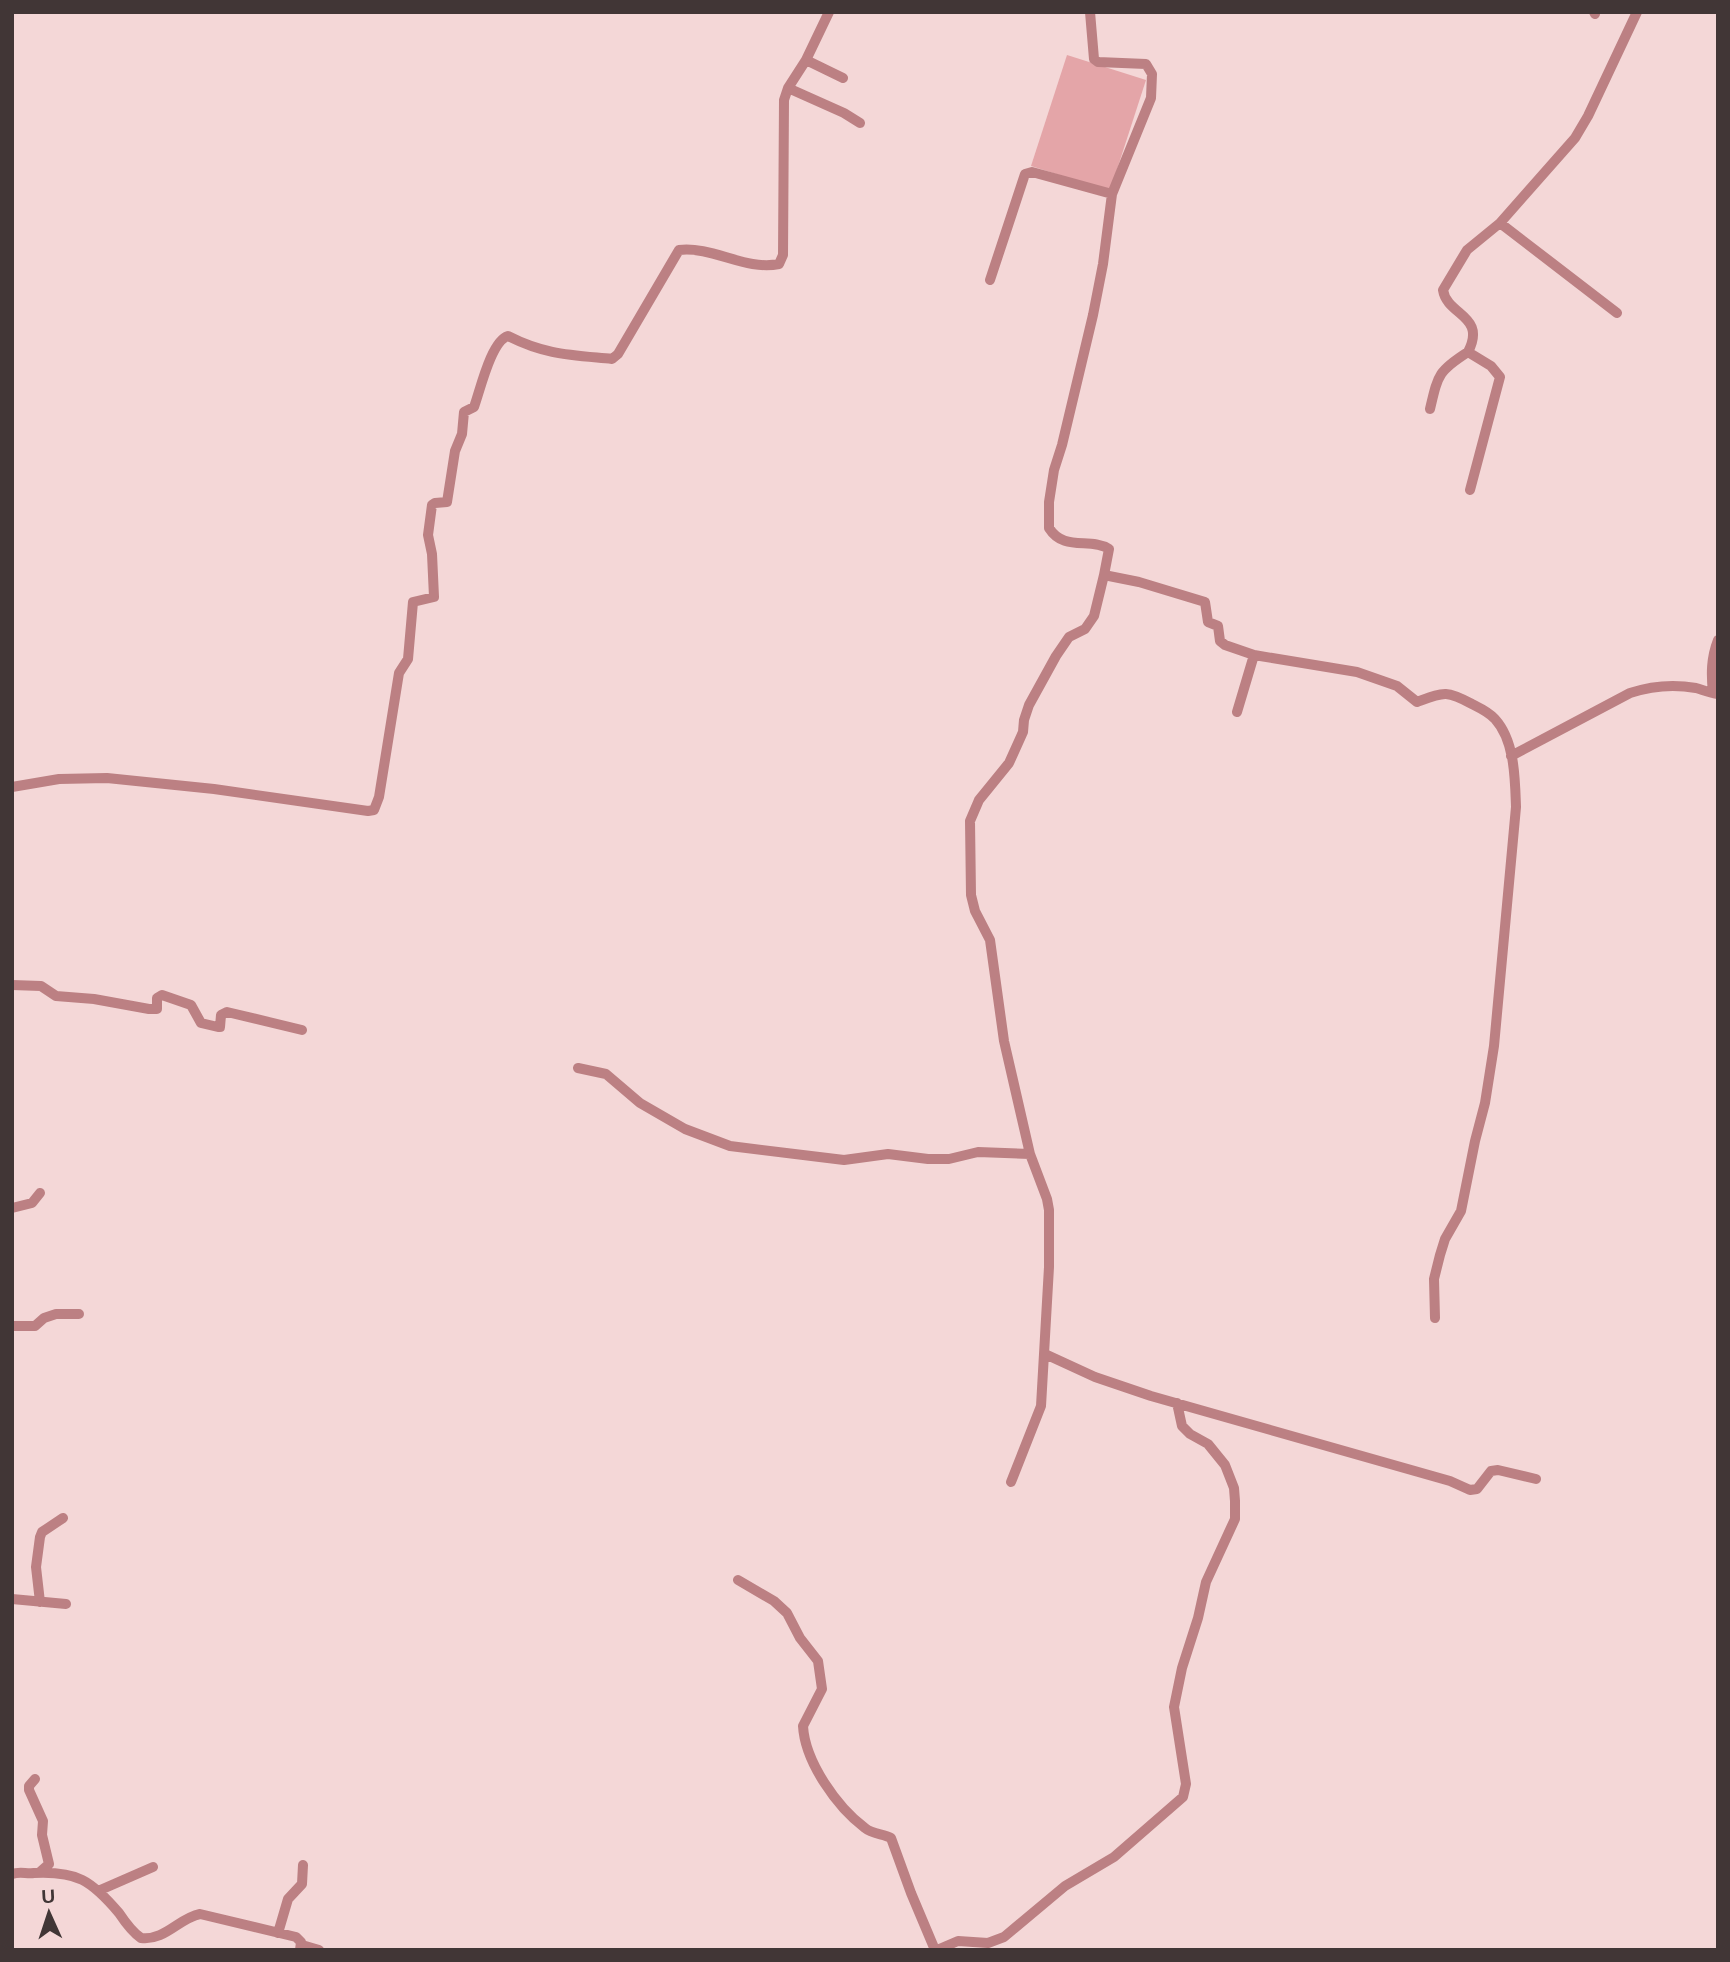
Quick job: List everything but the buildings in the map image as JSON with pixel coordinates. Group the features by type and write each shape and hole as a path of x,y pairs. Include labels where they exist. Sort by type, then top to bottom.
{"street":[{"path":"12,786 70,778 107,778 374,810 379,797 399,673 407,662 413,602 434,597 428,535 432,505 447,502 464,412 474,407 481,380 501,340 508,336 540,350 612,359 618,355 679,250 712,253 762,265 779,264 783,255 784,100 829,12"},
{"path":"1011,1482 1041,1406 1049,1210 1030,1154 1002,1031 990,940 975,911 971,895 971,821 979,800 1009,763 1023,732 1029,705 1056,656 1069,637 1085,629 1094,616 1108,549 1098,544 1076,544 1053,533 1049,528 1049,502 1054,470 1093,315 1112,194 1148,109 1152,74 1146,64 1098,62 1094,59 1090,12"},
{"path":"1430,409 1437,377 1468,352 1474,333 1472,325 1444,297 1443,290 1467,250 1500,223 1575,138 1637,12"},
{"path":"806,60 842,78"},
{"path":"788,88 860,123"},
{"path":"990,280 1025,174 1032,172 1112,194"},
{"path":"1500,223 1616,313"},
{"path":"1468,352 1491,366 1500,377 1470,491"},
{"path":"1104,575 1139,582 1205,602 1208,622 1218,626 1220,640 1237,650 1357,672 1397,686 1417,702 1444,693 1453,694 1486,711 1496,720 1506,740 1516,783 1516,807 1494,1046 1485,1102 1461,1211 1445,1239 1434,1279 1435,1318"},
{"path":"1511,756 1630,693 1645,688 1672,686 1715,693 1713,653 1718,640"},
{"path":"1237,712 1254,655"},
{"path":"12,985 38,986 56,996 94,999 153,1010 157,1009 157,998 162,995 191,1005 201,1023 220,1027 221,1015 227,1012 302,1030"},
{"path":"578,1068 606,1074 640,1103 685,1129 730,1146 844,1160 888,1153 928,1159 978,1153 1030,1154"},
{"path":"12,1208 32,1203 40,1193"},
{"path":"12,1326 35,1326 42,1319 56,1314 79,1314"},
{"path":"1045,1354 1095,1377 1177,1404 1450,1481 1470,1490 1477,1489 1491,1471 1498,1470 1536,1479"},
{"path":"738,1580 774,1601 786,1613 800,1638 818,1661 822,1689 803,1726 812,1761 824,1783 865,1828 891,1838 923,1924 936,1950 958,1941 988,1943 1004,1937 1065,1886 1114,1857 1183,1797 1186,1784 1174,1707 1206,1582 1235,1519 1235,1501 1234,1488 1225,1465 1208,1444 1182,1426 1177,1404"},
{"path":"40,1602 36,1567 40,1537 42,1532 63,1518"},
{"path":"12,1599 66,1604"},
{"path":"35,1779 29,1790 43,1821 42,1835 49,1864 39,1872"},
{"path":"278,1933 288,1899 302,1884 303,1866"},
{"path":"98,1891 153,1867"},
{"path":"12,1874 58,1872 77,1877 98,1891 141,1938 156,1937 200,1914 298,1938 301,1947 319,1950"},
{"path":"998,1950 1004,1937"}],"shaded area":[{"path":"1067,55 1146,80 1110,191 1031,166"}]}
